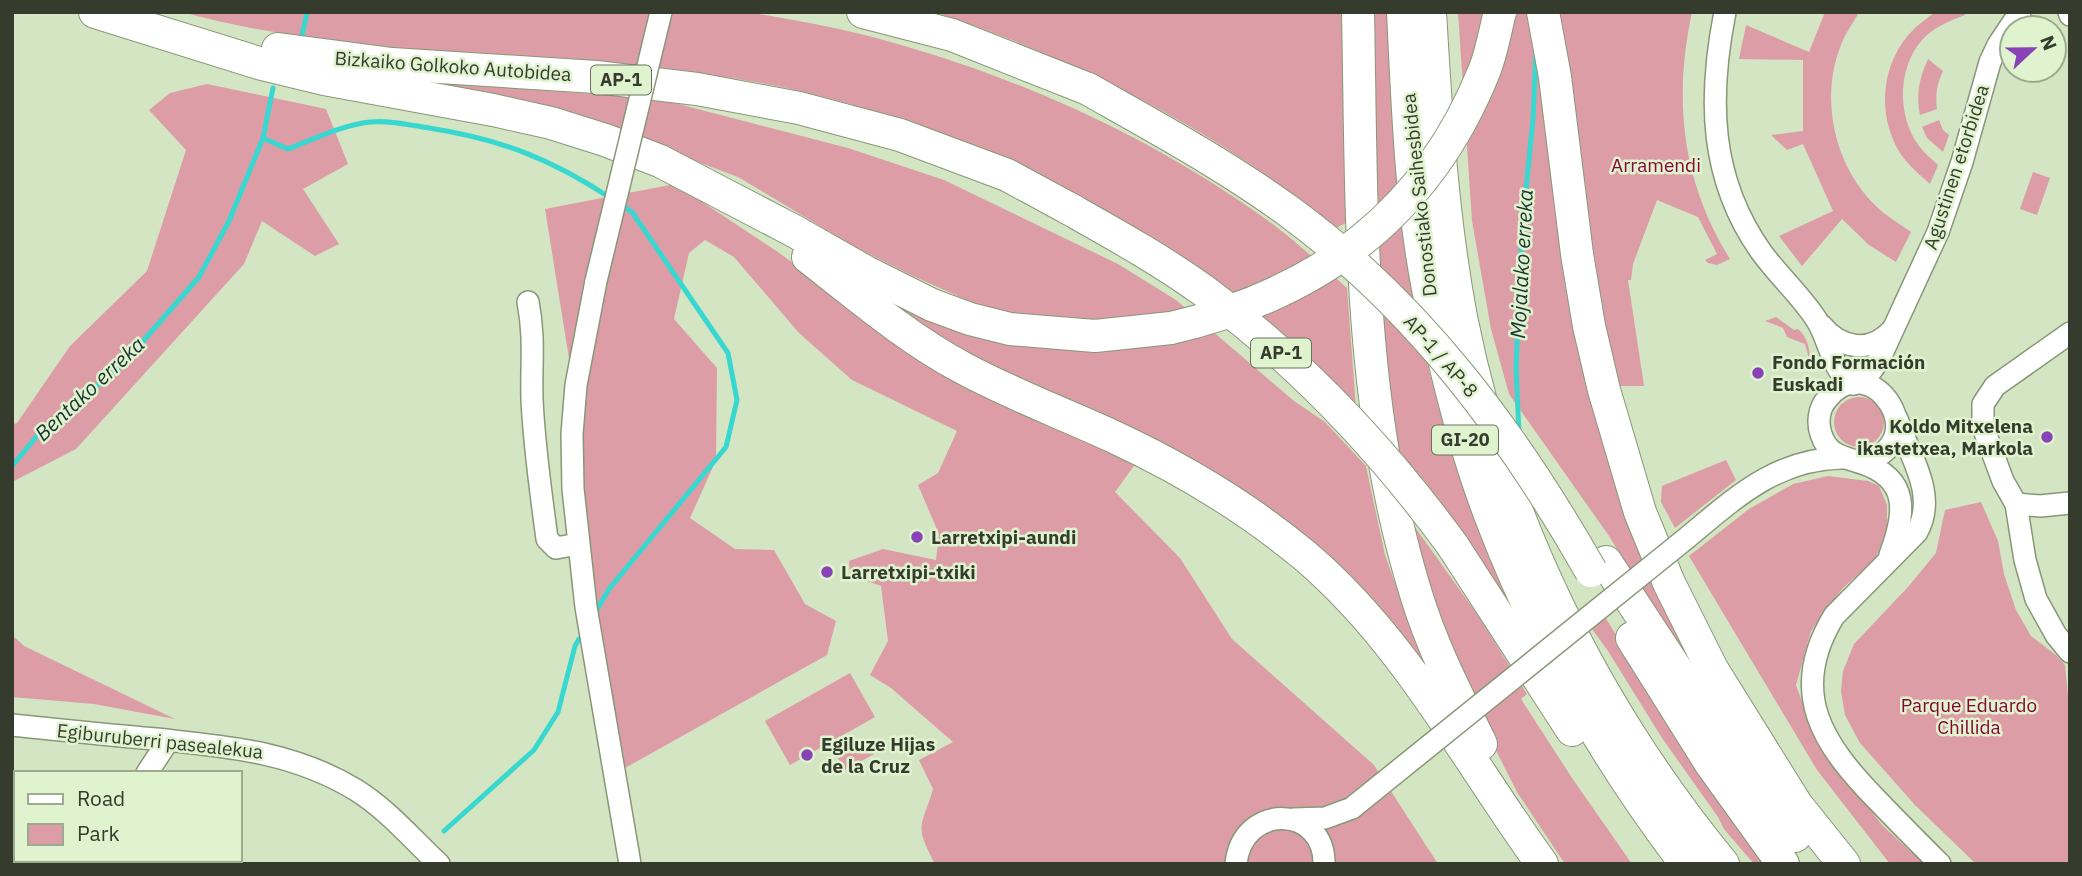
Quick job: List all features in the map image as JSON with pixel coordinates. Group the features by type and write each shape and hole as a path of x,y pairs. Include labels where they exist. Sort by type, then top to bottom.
{"highway":[{"name":"AP-1","path":"95,12 155,31"},
{"name":"AP-1 / AP-8","path":"863,12 951,35 1088,89 1207,156 1292,214 1345,256 1432,341 1518,442 1599,567"},
{"path":"1358,12 1369,360 1386,478 1416,596 1439,659 1541,863"},
{"name":"Donostiako Saihesbidea","path":"1403,12 1422,251 1448,382 1469,453 1493,524 1545,642 1606,750 1686,864"},
{"name":"Donostiako Saihesbidea","path":"1430,12 1442,185 1461,317 1475,381 1495,446 1520,516 1569,628 1629,736 1666,790 1723,864"},
{"path":"155,31 262,64 324,79 551,122 660,161 866,272 932,304 1010,329 1095,336 1171,328 1213,318 1287,289 1331,264 1381,225 1412,192 1465,115 1486,66 1500,12"},
{"path":"1544,12 1589,326 1607,402 1640,512 1669,583 1712,669 1796,804 1844,864"},
{"name":"Bizkaiko Golkoko Autobidea","path":"155,31 392,64 596,76 697,89 787,105 900,135 1007,175 1068,208 1182,276 1239,318 1281,354 1336,408 1393,470 1453,546 1609,785 1671,864"},
{"path":"714,188 873,308 951,361 1000,387 1172,465 1226,497 1305,556 1380,632 1428,697 1541,863"},
{"path":"1599,567 1711,764 1783,864"},
{"path":"1599,567 1781,819 1819,864"}],"street":[{"path":"630,864 586,607 578,544 573,462 576,385 596,281 661,12"},
{"path":"1725,12 1715,67 1714,89 1716,133 1727,180 1742,218 1762,253 1818,321 1841,373 1853,384"},
{"name":"Agustinen etorbidea","path":"1853,384 1874,368 1938,232 1962,162 1990,62 2020,12"},
{"path":"528,302 533,330 532,398 547,539 556,548 578,544"},
{"name":"Agustinen etorbidea","path":"1818,321 1836,340 1859,346 1884,338 1895,325"},
{"path":"2070,333 1994,386 1983,404 1983,427 2003,481 2016,504 2029,580 2056,635 2070,652"},
{"path":"1888,560 1902,516 1901,499 1896,487 1881,470 1850,460 1827,447 1819,429 1821,410 1826,400 1842,387 1853,384 1865,384 1883,393 1890,401 1922,484 1925,509 1917,533 1845,603 1826,630 1815,660 1813,694 1821,728 1839,758 1940,864"},
{"path":"1785,467 1813,460 1870,460 1887,449 1896,429 1897,419"},
{"path":"1324,860 1334,833 1352,808 1729,503 1785,467 1805,446 1819,420"},
{"path":"2016,504 2040,506 2070,503"},
{"name":"Egiburuberri pasealekua","path":"12,725 250,749 283,757 316,769 375,803 409,832 439,864"},
{"path":"148,771 169,741"},
{"path":"1235,862 1242,839 1262,822 1275,818 1325,818 1352,808"},
{"path":"1289,819 1302,823 1313,832 1321,843 1324,860"}],"green space":[{"path":"182,12 747,12 852,32 935,55 1031,90 1123,132 1211,182 1290,238 1347,288 1356,408 1240,302 1148,235 1066,190 966,144 862,107 727,77 620,65 345,42 290,35"},
{"path":"934,12 1345,12 1350,221 1336,228 1250,164 1137,97 1058,59"},
{"path":"1364,12 1388,12 1420,337 1449,445 1473,514 1522,630 1387,447"},
{"path":"1458,12 1530,12 1584,355 1753,758 1669,635 1609,536 1509,394 1491,329 1472,221"},
{"name":"Arramendi","path":"1554,12 1692,12 1683,77 1686,140 1701,200 1730,259 1717,265 1708,263 1705,260 1717,254 1698,217 1657,200 1633,264 1631,280 1628,280 1644,386 1616,386 1593,283"},
{"path":"1825,12 1859,12 1843,41 1835,66 1831,87 1835,131 1850,172 1862,190 1880,210 1911,232 1896,262 1869,245 1842,219 1802,266 1779,236 1833,211 1803,144 1787,150 1771,135 1803,131 1803,60 1739,59 1746,25 1809,52"},
{"path":"1935,12 1964,12 1965,15 1945,23 1927,35 1917,46 1905,74 1903,89 1906,119 1919,146 1938,165 1930,184 1900,153 1887,122 1885,105 1889,72 1895,56 1916,27"},
{"path":"1928,59 1943,71 1937,89 1937,109 1920,115 1919,87"},
{"path":"442,83 659,99 848,148 944,180 1118,264 1176,300 1294,401 1325,422 1366,466 1385,555 1428,677 1340,571 978,363 867,291 1041,342 1038,315 1015,314 973,303 911,275 855,247 738,177 602,126 441,89"},
{"path":"207,84 326,109 348,164 303,189 339,244 315,256 262,221 244,264 76,449 12,482 12,425 17,423 70,346 147,271 186,150 149,110 170,93"},
{"path":"1939,120 1943,130 1949,135 1943,152 1927,138 1922,127"},
{"path":"2033,172 2050,178 2037,215 2020,209"},
{"path":"675,184 778,252 902,344 1136,463 1115,492 1180,558 1232,639 1374,765 1438,864 935,864 922,833 923,820 933,789 919,760 953,742 891,688 870,675 888,641 881,586 850,575 849,561 883,549 936,560 939,534 918,485 938,473 957,431 852,380 799,333 734,257 705,240 689,253 674,319 717,368 716,460 690,518 735,549 774,550 805,604 836,621 827,655 625,768 589,614 575,396 545,209"},
{"path":"1776,317 1802,333 1809,348 1812,370 1805,344 1787,337 1783,328 1765,321"},
{"path":"1859,397 1876,405 1884,422 1876,439 1859,447 1842,439 1834,422 1842,405"},
{"path":"1726,460 1736,480 1675,528 1661,502 1662,486"},
{"path":"1828,476 1868,481 1879,486 1887,505 1887,529 1876,558 1842,589 1811,631 1796,685 1816,740 1882,825 1924,864 1890,864 1817,770 1689,556 1749,509 1793,484"},
{"name":"Parque Eduardo Chillida","path":"1981,502 1998,541 2004,574 2016,610 2031,636 2065,665 2070,716 2070,864 1976,864 1915,805 1860,743 1845,715 1841,691 1843,671 1854,644 1936,553 1945,510"},
{"path":"1402,509 1477,614 1527,694 1521,699 1632,864 1565,864 1517,792 1451,662"},
{"path":"1602,612 1661,708 1769,864 1754,864 1724,829 1662,738 1587,622"},
{"path":"12,635 24,646 175,719 94,704 12,697"},
{"path":"850,673 875,717 790,765 765,721"},
{"path":"865,738 874,754 845,770 836,755"}],"waterway":[{"name":"Bentako erreka","path":"302,36 307,12"},
{"name":"Mojalako erreka","path":"1519,434 1516,367 1522,229 1533,120 1536,49"},
{"name":"Bentako erreka","path":"12,466 37,436 123,364 199,277 229,221 263,138 273,88"},
{"path":"263,138 288,149 339,129 370,122 392,122 429,128 479,138 525,153 568,173 612,199"},
{"path":"598,608 609,589 726,447 737,400 728,353 632,212 620,204"},
{"path":"444,831 534,750 558,712 579,639"}],"place":[{"name":"Fondo Formación Euskadi","path":"1758,373"},
{"name":"Koldo Mitxelena ikastetxea, Markola","path":"2047,437"},
{"name":"Larretxipi-aundi","path":"917,537"},
{"name":"Larretxipi-txiki","path":"827,572"},
{"name":"Egiluze Hijas de la Cruz","path":"807,755"}]}
